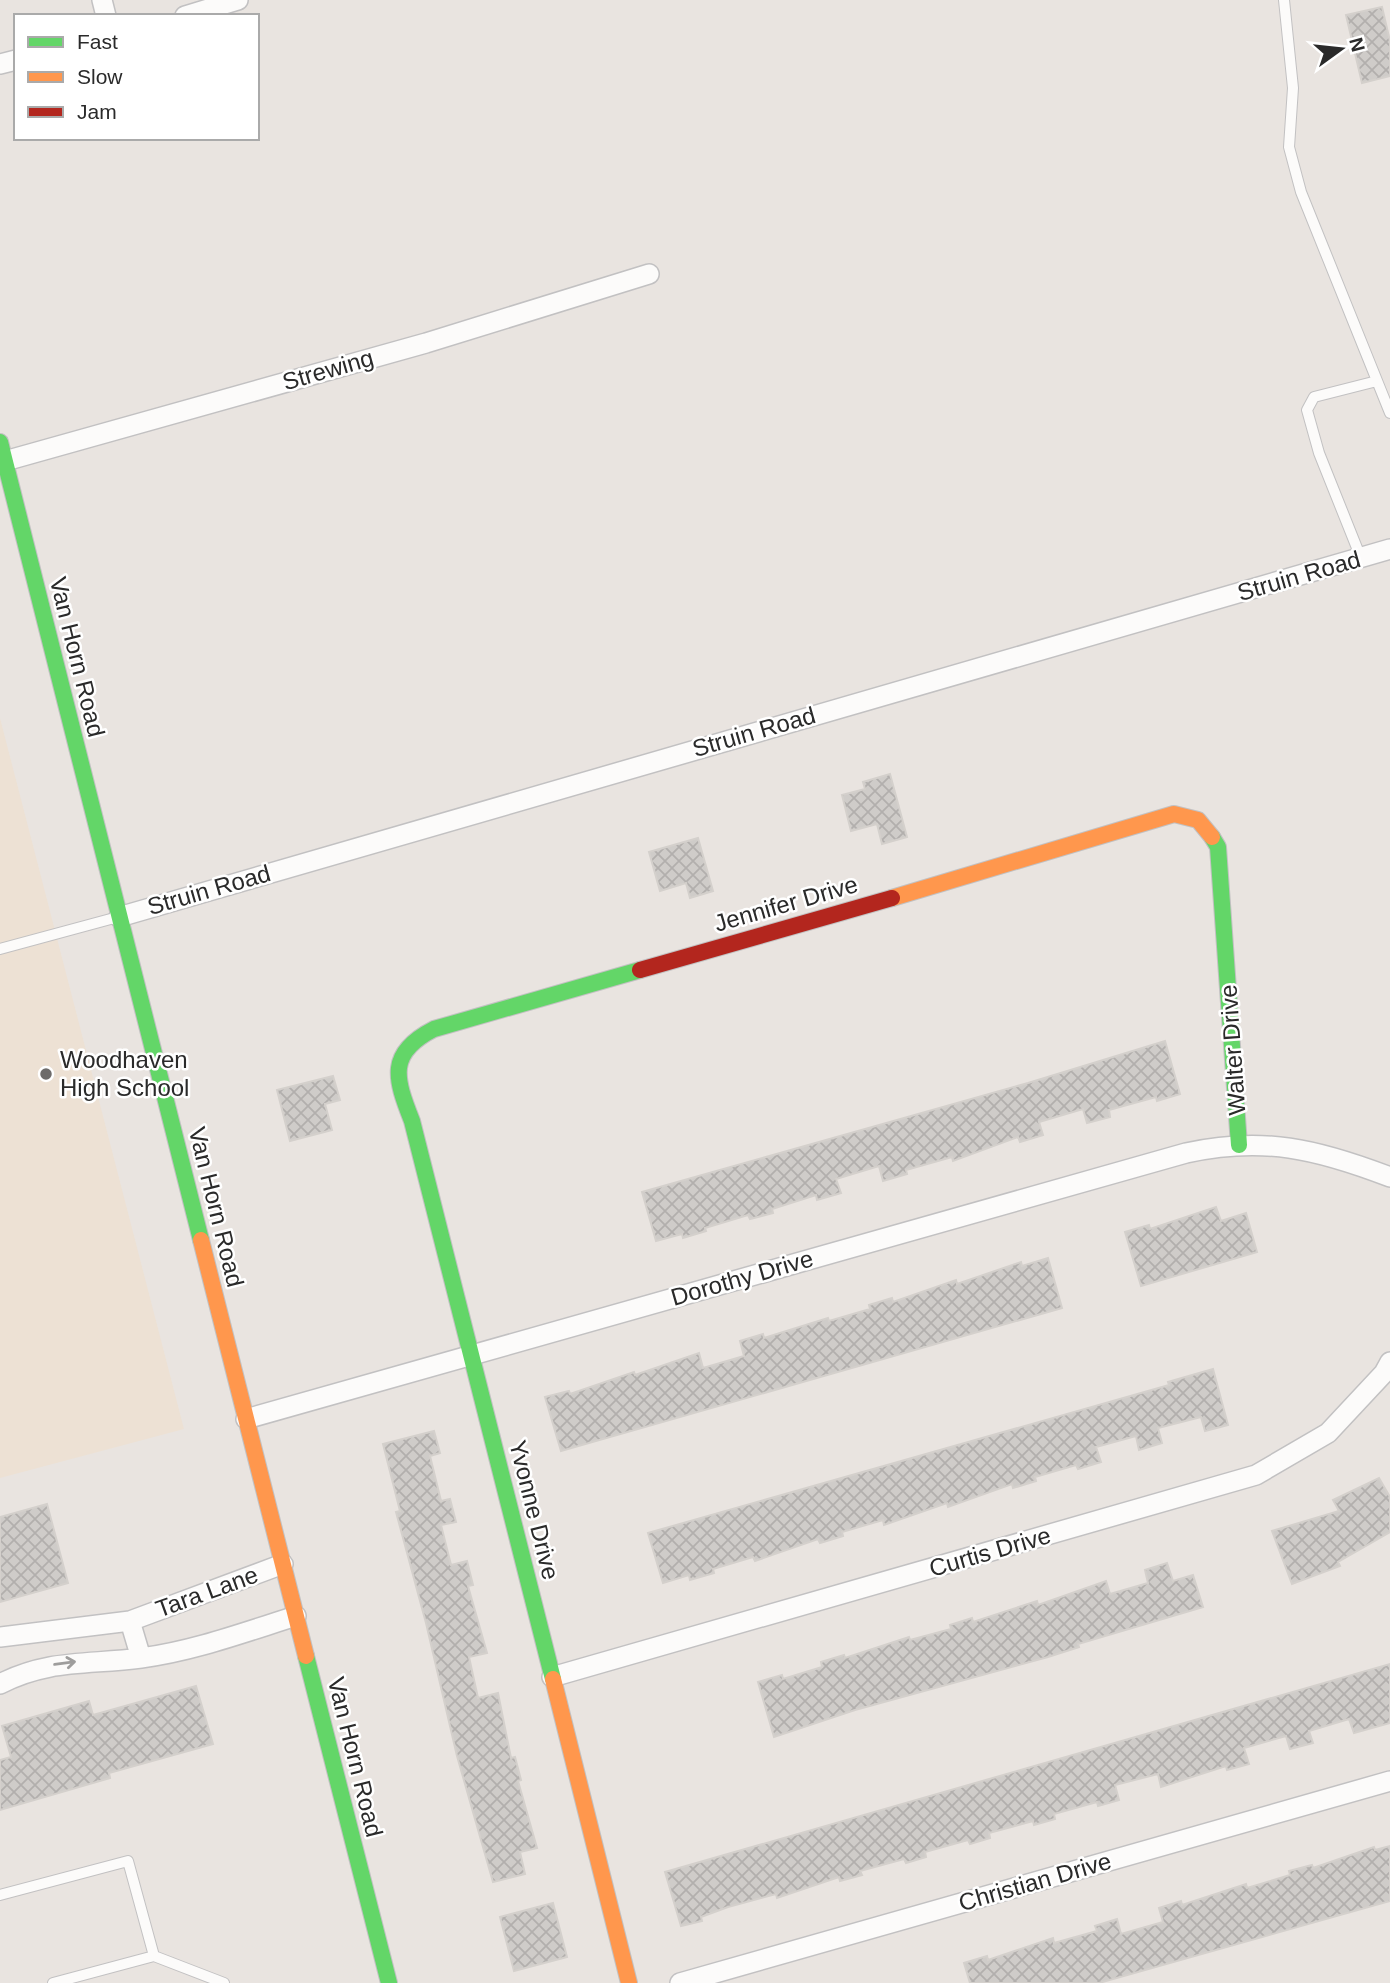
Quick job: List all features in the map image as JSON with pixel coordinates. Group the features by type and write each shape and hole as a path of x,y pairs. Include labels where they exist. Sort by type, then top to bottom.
{"street":[{"path":"192,14 238,0"},
{"name":"Strewing","path":"2,451 426,343 649,274"},
{"name":"Van Horn Road","path":"2,451 389,1983"},
{"name":"Struin Road","path":"118,917 1390,550"},
{"name":"Jennifer Drive","path":"402,1051 416,1036 434,1029 1118,833 1164,813 1186,814"},
{"name":"Walter Drive","path":"1186,814 1198,819 1211,831 1219,847 1239,1144 1277,1145 1316,1151 1390,1177"},
{"name":"Yvonne Drive","path":"402,1051 397,1083 412,1121 629,1983"},
{"name":"Dorothy Drive","path":"246,1419 1185,1153 1239,1144"},
{"name":"Curtis Drive","path":"552,1677 1256,1475 1328,1433 1384,1373 1390,1362"},
{"name":"Tara Lane","path":"0,1637 130,1621 283,1564"},
{"name":"Tara Lane","path":"0,1684 20,1673 64,1662 141,1658 189,1649 296,1616"},
{"name":"Tara Lane","path":"130,1621 141,1658"},
{"name":"Christian Drive","path":"680,1983 1390,1781"}],"lane":[{"path":"1284,0 1293,88 1289,148 1301,192 1390,413"},
{"path":"1361,558 1319,453 1307,410 1314,397 1377,381"},
{"path":"0,949 118,917"},
{"path":"0,1895 128,1861 154,1956"},
{"path":"53,1983 154,1956 224,1983"}],"shaded area":[{"name":"Woodhaven High School","path":"0,718 184,1429 0,1478"}],"building":[{"path":"1382,7 1390,41 1390,76 1362,83 1346,15"},
{"path":"890,774 907,837 882,844 877,824 851,831 842,795 865,789 863,782"},
{"path":"698,838 713,891 690,898 686,883 660,891 649,852"},
{"path":"1165,1041 1180,1094 1157,1101 1156,1097 1109,1110 1110,1117 1087,1123 1083,1109 1039,1122 1043,1135 1020,1142 1018,1137 953,1161 952,1157 906,1170 907,1174 883,1181 879,1166 836,1179 841,1193 817,1200 816,1195 772,1209 773,1213 750,1219 748,1215 683,1238 682,1234 656,1241 642,1192 1028,1083"},
{"path":"333,1076 340,1100 325,1104 332,1130 290,1141 277,1090"},
{"path":"1216,1207 1221,1221 1246,1213 1257,1252 1141,1286 1125,1232 1149,1225 1150,1229"},
{"path":"1048,1258 1062,1308 561,1451 545,1397 569,1391 570,1394 699,1353 703,1368 744,1356 740,1341 763,1334 764,1338 828,1318 829,1321 870,1309 869,1305 892,1298 893,1302 956,1280 957,1284 1021,1262 1022,1266"},
{"path":"1213,1369 1228,1425 1205,1431 1201,1417 1158,1428 1162,1443 1139,1450 1136,1436 1096,1447 1101,1462 1078,1469 1076,1465 1035,1477 1036,1481 1013,1488 1012,1484 948,1507 947,1503 884,1525 883,1520 842,1532 843,1536 820,1543 818,1539 755,1561 753,1557 713,1569 714,1573 690,1580 689,1575 663,1583 648,1533 1169,1385 1168,1382"},
{"path":"434,1431 440,1453 430,1456 441,1501 450,1499 456,1522 441,1525 451,1565 467,1561 473,1585 468,1586 487,1653 469,1657 478,1698 498,1693 511,1758 515,1757 521,1780 518,1781 537,1848 520,1852 525,1874 493,1882 457,1756 426,1623 396,1512 400,1511 383,1444"},
{"path":"1379,1478 1390,1497 1390,1532 1338,1562 1340,1566 1292,1584 1272,1531 1339,1511 1333,1500"},
{"path":"47,1504 68,1583 0,1602 0,1517"},
{"path":"1167,1563 1173,1581 1193,1575 1203,1607 1078,1644 1079,1647 1048,1657 855,1710 774,1737 758,1682 782,1675 783,1679 822,1667 821,1662 844,1655 845,1658 909,1637 910,1640 951,1629 950,1625 972,1618 973,1622 1037,1601 1038,1605 1106,1581 1110,1594 1148,1583 1145,1570"},
{"path":"1390,1664 1390,1723 1354,1733 1349,1719 1309,1731 1313,1743 1290,1749 1286,1736 1244,1748 1249,1764 1227,1770 1226,1766 1161,1787 1158,1774 1115,1785 1119,1800 1098,1806 1097,1802 1054,1814 1055,1819 1034,1825 1033,1821 989,1833 990,1838 970,1844 968,1840 925,1852 926,1857 906,1863 904,1859 860,1871 862,1875 840,1881 839,1877 777,1898 776,1894 728,1907 701,1917 702,1921 681,1926 665,1872"},
{"path":"196,1686 213,1744 109,1773 110,1778 0,1810 0,1760 11,1757 2,1726 89,1701 93,1715"},
{"path":"1390,1846 1390,1901 1099,1983 970,1983 964,1963 987,1956 988,1960 1053,1938 1054,1943 1097,1931 1095,1926 1117,1919 1121,1934 1163,1922 1159,1908 1181,1901 1182,1905 1246,1884 1247,1888 1290,1875 1289,1871 1312,1865 1313,1868 1374,1847 1375,1850"},
{"path":"553,1903 567,1957 514,1971 500,1917"}],"traffic: fast":[{"path":"0,442 201,1240"},
{"path":"1212,837 1218,847 1239,1145"},
{"path":"553,1679 412,1121 402,1092 399,1068 408,1047 434,1029 640,970"},
{"path":"306,1656 389,1983"}],"traffic: slow":[{"path":"892,898 1174,814 1198,820 1212,837"},
{"path":"201,1240 306,1656"},
{"path":"553,1679 629,1983"}],"traffic: jam":[{"path":"640,970 892,898"}],"place":[{"name":"Woodhaven High School","path":"46,1074"}]}
